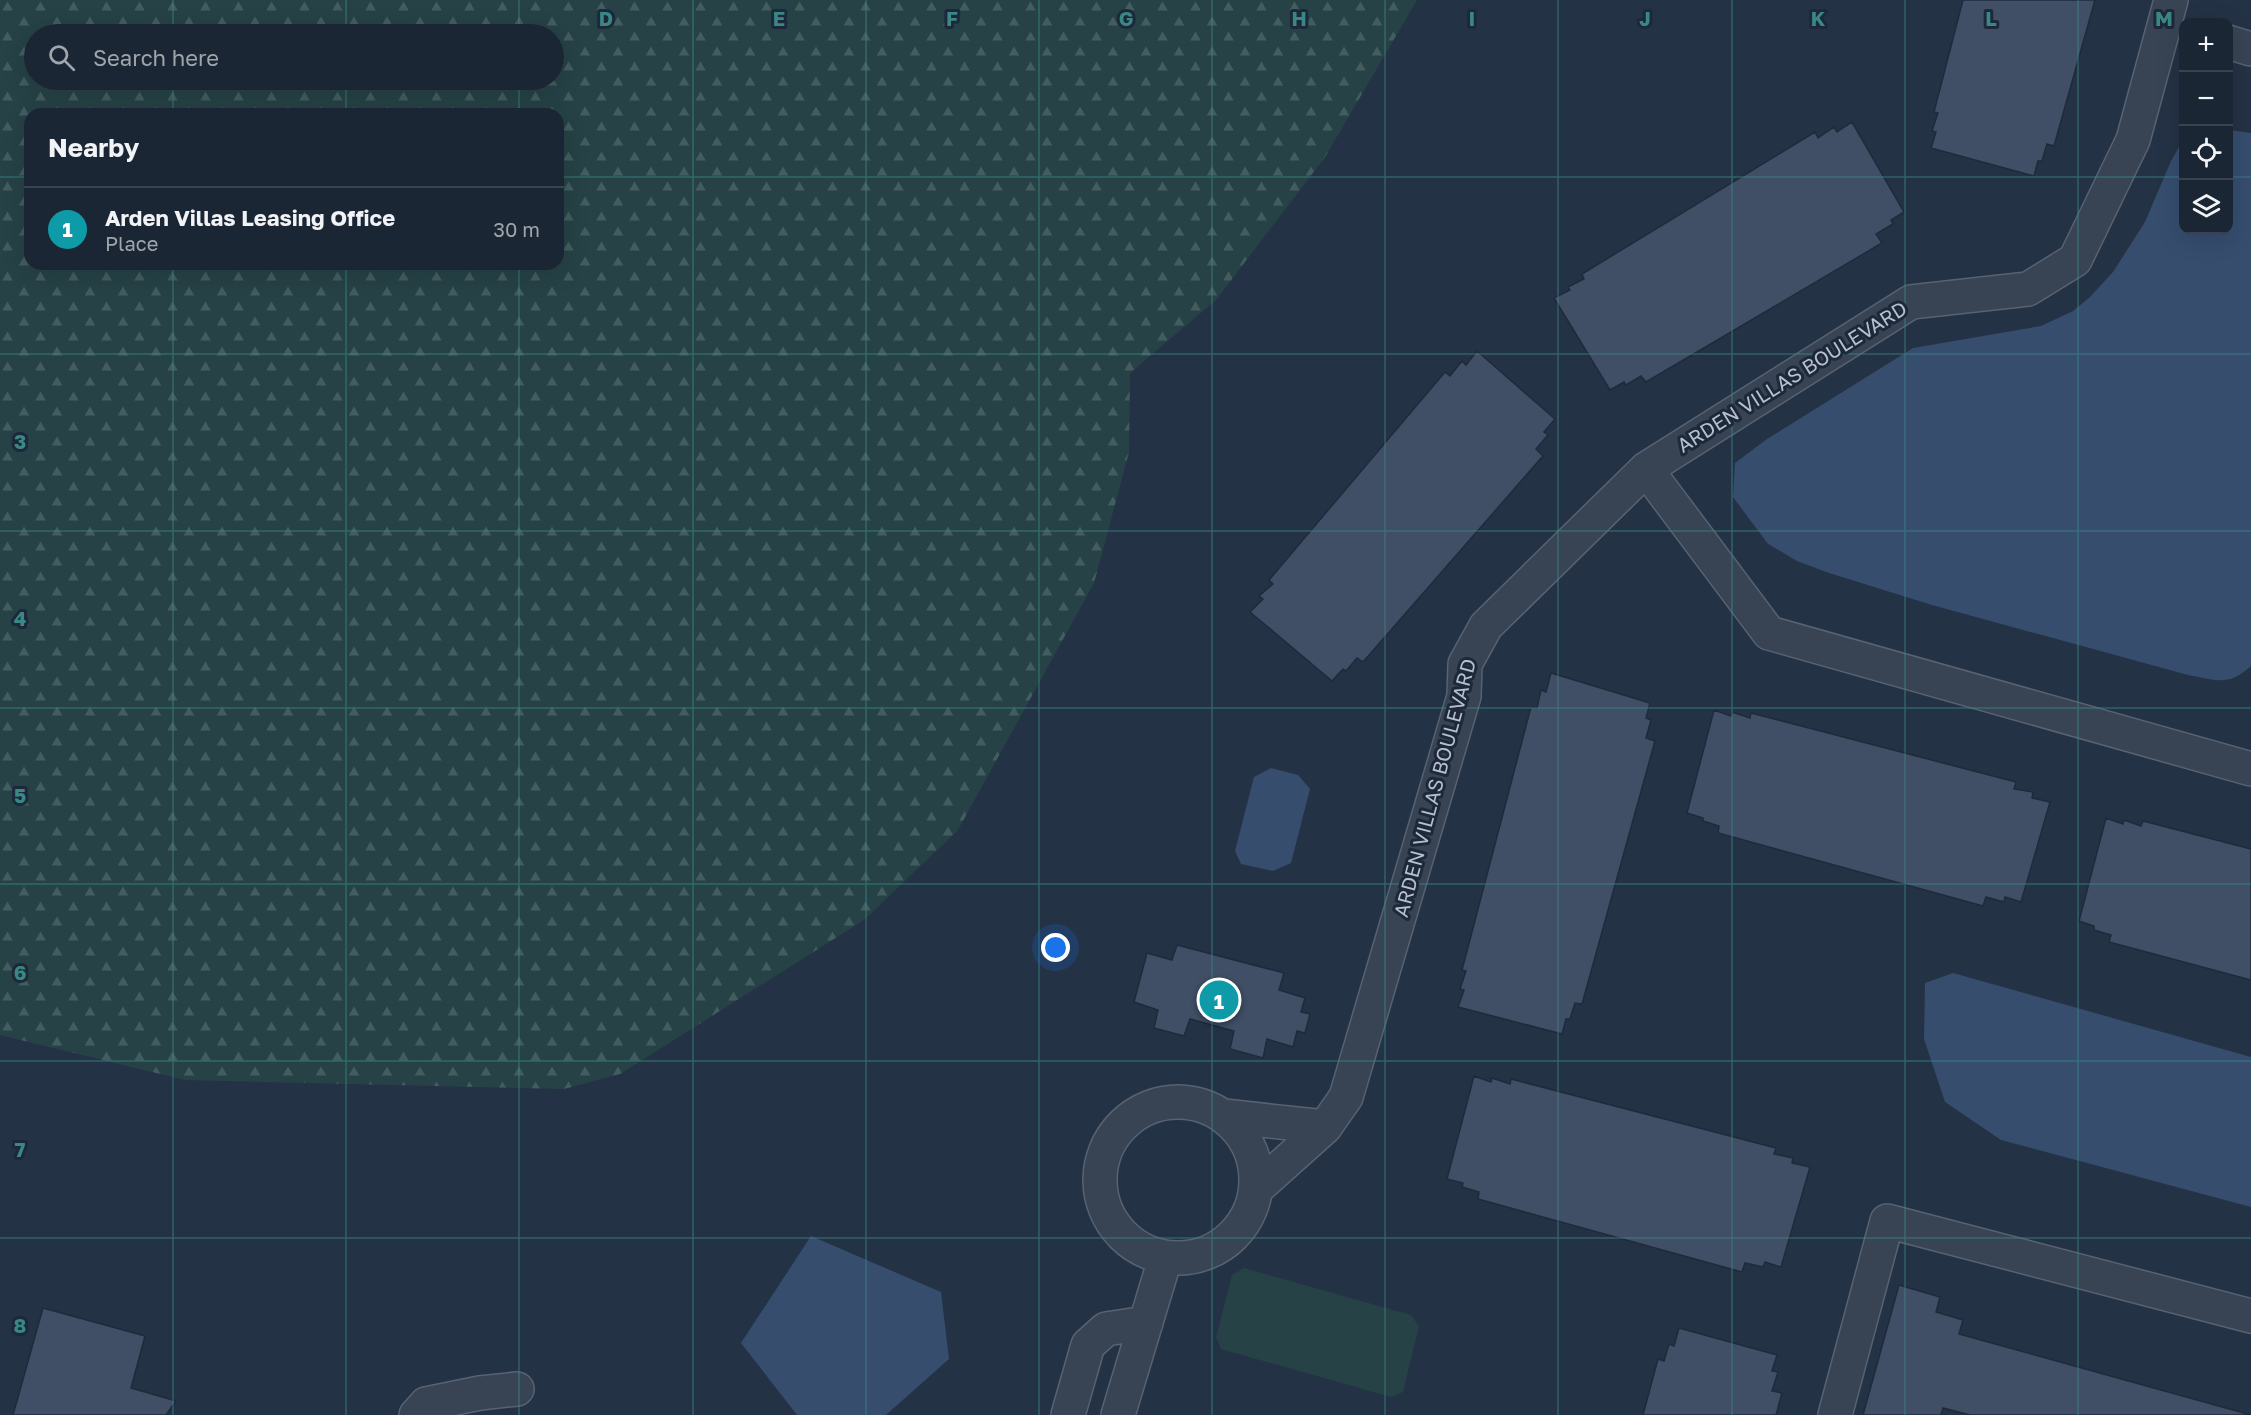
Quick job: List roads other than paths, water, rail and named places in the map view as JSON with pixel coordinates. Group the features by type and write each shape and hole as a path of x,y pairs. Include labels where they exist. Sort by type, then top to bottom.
{"lane":[{"name":"ARDEN VILLAS BOULEVARD","path":"1256,1189 1324,1126 1346,1097 1464,696 1465,664 1486,626 1646,468 1911,302 2028,289 2075,260 2133,140 2173,17"},
{"path":"2233,43 2251,49"},
{"path":"1646,468 1769,633 2251,769"},
{"name":"ARDEN VILLAS BOULEVARD","path":"1176,1101 1202,1105 1224,1116 1239,1131 1250,1148 1256,1168 1256,1189 1250,1211 1237,1232 1219,1247 1197,1256 1165,1259 1137,1248 1119,1232 1108,1216 1100,1190 1101,1163 1111,1138 1129,1119 1151,1106 1176,1101"},
{"name":"ARDEN VILLAS BOULEVARD","path":"1224,1116 1324,1126"},
{"path":"1835,1415 1887,1221 2251,1316"},
{"path":"1118,1415 1165,1259"},
{"path":"1068,1415 1088,1345 1107,1329 1146,1323"},
{"path":"416,1415 426,1404 480,1393 517,1389"}],"water":[{"path":"2233,131 2251,133 2251,666 2235,677 2221,680 2188,675 1932,605 1829,573 1797,561 1768,544 1733,497 1735,463 1767,439 1913,348 2041,326 2073,311 2090,297 2113,272 2145,222 2179,147 2179,234 2233,234"},
{"path":"1271,768 1298,775 1310,789 1291,863 1273,871 1241,864 1235,851 1254,777"},
{"path":"1953,973 2251,1057 2251,1207 2001,1140 1945,1102 1924,1039 1925,983"},
{"path":"811,1236 941,1292 949,1359 886,1415 797,1415 741,1343"}],"place":[{"name":"Arden Villas Leasing Office","path":"1219,1000"}]}
